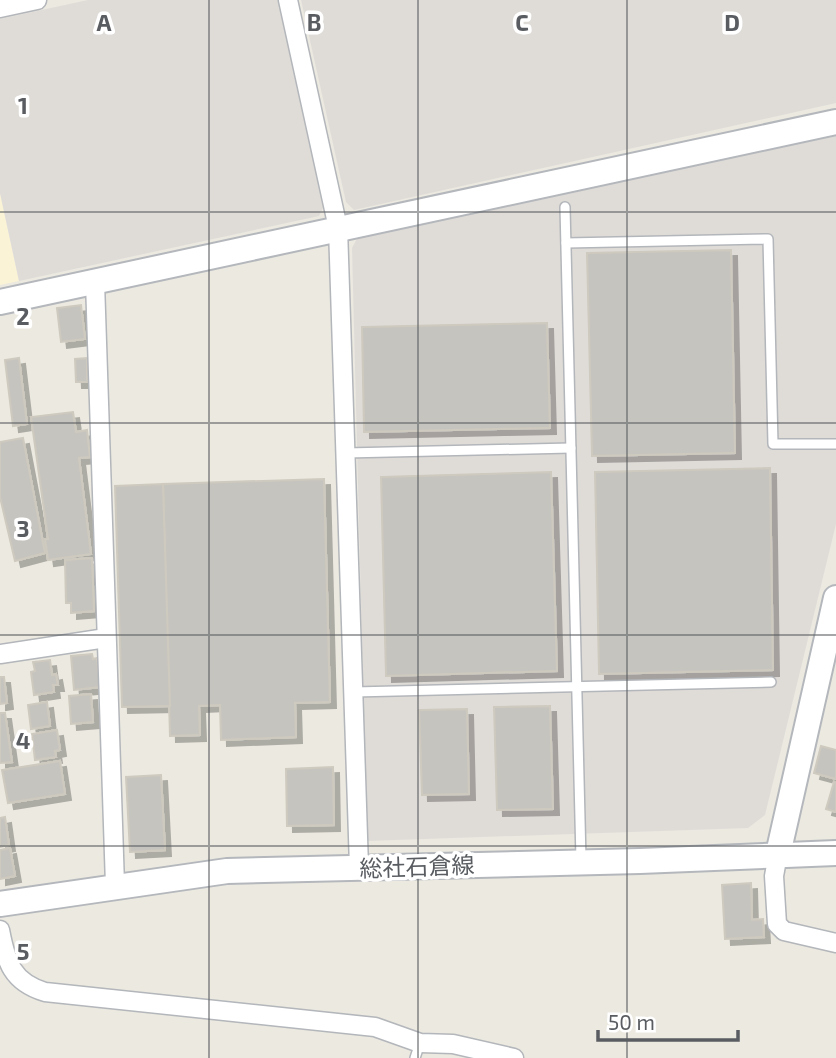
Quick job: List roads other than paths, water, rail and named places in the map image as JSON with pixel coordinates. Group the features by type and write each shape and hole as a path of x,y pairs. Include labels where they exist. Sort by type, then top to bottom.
{"street":[{"path":"0,8 37,0"},
{"path":"288,0 338,228 359,867"},
{"path":"0,302 836,122"},
{"path":"95,282 116,885"},
{"path":"836,598 774,876 777,924 784,931 836,943"},
{"path":"0,654 106,638"},
{"name":"総社石倉線","path":"0,904 116,885 227,871 836,853"},
{"path":"0,930 5,956 15,977 24,984 45,992 375,1027 418,1051 453,1044 514,1058"}],"lane":[{"path":"565,207 581,861"},
{"path":"566,243 768,239 773,444 836,444"},
{"path":"346,453 570,447"},
{"path":"354,692 771,682"}]}
